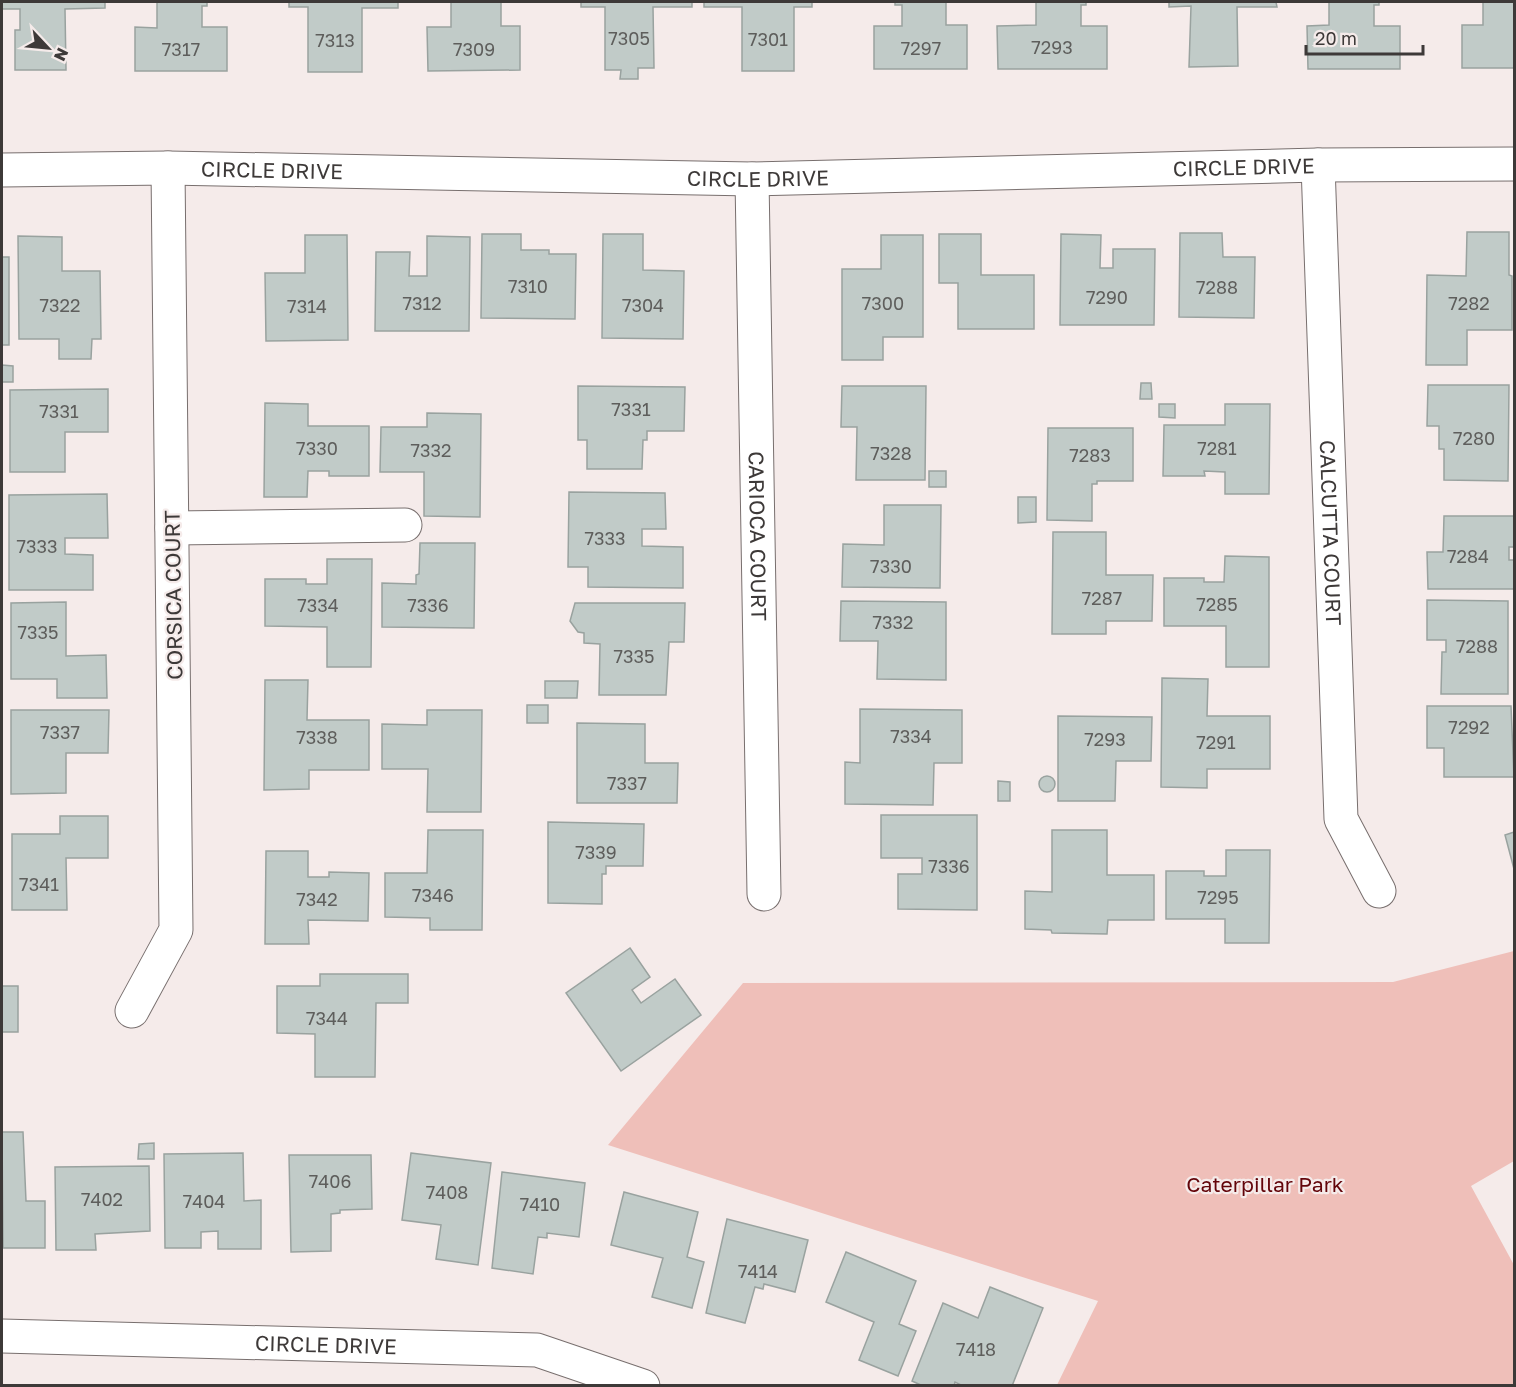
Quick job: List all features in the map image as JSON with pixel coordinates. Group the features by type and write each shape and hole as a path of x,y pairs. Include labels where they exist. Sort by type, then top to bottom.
{"street":[{"name":"CIRCLE DRIVE","path":"2,170 168,168 753,179 1318,165 1515,164"},
{"name":"CALCUTTA COURT","path":"1318,165 1341,819 1379,891"},
{"name":"CORSICA COURT","path":"132,1011 176,930 168,168"},
{"name":"CARIOCA COURT","path":"753,179 764,894"},
{"path":"172,528 405,525"},
{"name":"CIRCLE DRIVE","path":"2,1336 537,1350 643,1386"}],"green space":[{"name":"Caterpillar Park","path":"1514,951 1514,1161 1471,1186 1514,1265 1514,1385 1057,1385 1098,1301 608,1145 743,983 1393,982"}],"building":[{"path":"2,2 105,2 105,8 65,9 66,70 15,70 15,30 20,30 20,9 2,9"},
{"path":"157,2 207,2 207,6 202,6 202,27 227,27 227,71 135,71 135,27 157,28"},
{"path":"289,2 398,2 398,8 362,8 362,72 308,72 308,7 289,7"},
{"path":"451,2 501,2 501,26 520,26 520,70 428,71 427,27 451,27"},
{"path":"581,2 692,2 692,7 653,7 654,68 638,68 638,79 620,79 621,70 605,70 605,7 581,7"},
{"path":"704,2 812,2 812,7 794,7 794,71 742,71 742,7 704,7"},
{"path":"895,2 946,2 946,25 967,25 967,69 874,69 874,26 902,26 902,5 895,5"},
{"path":"1036,2 1086,2 1086,5 1081,5 1081,26 1107,26 1107,69 998,69 997,26 1036,25"},
{"path":"1169,2 1276,2 1277,7 1237,7 1238,66 1189,67 1191,6 1169,7"},
{"path":"1329,2 1379,2 1379,5 1374,5 1374,26 1400,26 1400,69 1308,69 1307,26 1329,25"},
{"path":"1483,2 1514,2 1514,68 1462,68 1462,25 1483,25"},
{"path":"1467,232 1509,232 1512,330 1467,330 1467,365 1426,365 1427,275 1466,276"},
{"path":"1180,233 1222,233 1223,257 1255,257 1254,318 1179,317"},
{"path":"482,234 521,234 521,250 549,250 549,254 576,254 575,319 481,318"},
{"path":"603,234 643,234 643,270 684,271 683,339 602,338"},
{"path":"939,234 981,234 981,275 1034,275 1034,329 958,329 958,283 939,283"},
{"path":"1061,234 1101,235 1100,268 1113,268 1113,249 1155,249 1154,325 1060,325"},
{"path":"305,235 347,235 348,340 266,341 265,273 305,273"},
{"path":"881,235 923,235 923,337 883,337 883,360 842,360 842,269 881,269"},
{"path":"18,236 62,237 62,271 100,271 101,339 92,339 91,359 59,359 59,339 19,339"},
{"path":"427,236 470,237 469,331 375,331 376,252 410,252 409,276 427,276"},
{"path":"2,257 9,257 9,345 2,345"},
{"path":"2,365 13,366 13,382 2,382"},
{"path":"1141,383 1151,383 1152,399 1140,399"},
{"path":"1428,385 1509,385 1508,481 1444,480 1444,449 1439,449 1439,426 1427,426"},
{"path":"578,386 685,387 684,431 647,431 647,440 643,440 642,469 587,469 587,440 578,440"},
{"path":"842,386 926,386 925,480 856,480 857,427 841,427"},
{"path":"108,389 108,432 65,432 65,472 10,472 10,390"},
{"path":"265,403 308,404 308,426 369,426 369,476 329,476 329,471 308,471 307,497 264,497"},
{"path":"1159,404 1175,404 1175,418 1159,417"},
{"path":"1225,404 1270,404 1269,494 1225,494 1225,472 1204,471 1205,476 1163,476 1164,425 1225,425"},
{"path":"427,413 481,414 480,517 424,516 424,472 380,472 381,427 427,427"},
{"path":"1048,428 1133,428 1133,481 1097,481 1097,484 1092,484 1092,521 1047,520"},
{"path":"929,471 946,471 946,487 929,487"},
{"path":"569,492 665,493 666,529 642,529 642,546 683,547 683,588 588,587 588,567 568,567"},
{"path":"107,494 108,538 65,538 65,554 93,555 93,590 9,590 9,495"},
{"path":"1018,497 1036,497 1036,522 1018,523"},
{"path":"884,505 941,505 940,588 842,587 843,544 884,545"},
{"path":"1444,516 1514,516 1514,547 1509,547 1509,560 1514,560 1514,589 1428,589 1427,552 1443,552"},
{"path":"1053,532 1106,532 1106,575 1153,575 1152,621 1106,621 1106,634 1052,634"},
{"path":"420,543 475,543 474,628 382,627 382,583 416,584 416,575 419,574"},
{"path":"1225,556 1269,557 1269,667 1226,667 1226,626 1164,626 1164,578 1204,578 1204,582 1224,582"},
{"path":"327,559 372,559 371,667 327,667 327,627 265,626 265,579 306,579 306,584 327,584"},
{"path":"1427,600 1508,601 1508,694 1441,694 1442,652 1446,652 1446,640 1427,640"},
{"path":"841,601 946,602 946,680 877,679 878,641 840,641"},
{"path":"66,602 66,656 106,655 107,698 57,698 57,679 11,679 11,603"},
{"path":"575,603 685,603 684,642 669,642 666,695 599,695 600,644 584,643 584,633 578,632 570,621"},
{"path":"1162,678 1208,679 1207,716 1270,716 1270,769 1207,769 1207,788 1161,787"},
{"path":"265,680 308,680 307,720 369,720 369,770 309,770 309,789 264,790"},
{"path":"545,681 578,681 577,698 545,698"},
{"path":"527,705 548,705 548,723 527,723"},
{"path":"1427,706 1511,706 1514,777 1444,777 1444,748 1427,748"},
{"path":"860,709 962,710 962,763 934,763 933,805 845,804 845,762 860,763"},
{"path":"11,710 109,710 108,753 66,753 66,793 11,794"},
{"path":"427,710 482,710 481,812 427,812 428,769 382,769 382,724 427,725"},
{"path":"1058,716 1152,717 1151,761 1116,761 1115,801 1058,801"},
{"path":"577,723 645,724 645,763 678,763 677,803 577,803"},
{"path":"1047,776 1055,784 1047,792 1039,784"},
{"path":"998,781 1010,782 1010,801 998,801"},
{"path":"881,815 977,815 977,910 898,909 898,874 922,874 922,858 881,858"},
{"path":"60,816 108,816 108,858 66,858 67,910 12,910 12,834 60,834"},
{"path":"548,822 644,824 643,866 606,866 606,874 602,874 602,904 548,903"},
{"path":"428,830 483,830 482,930 430,930 430,918 385,917 385,873 427,873"},
{"path":"1052,830 1107,830 1107,875 1154,875 1154,920 1108,920 1107,934 1052,933 1051,930 1025,929 1025,891 1052,892"},
{"path":"1514,832 1514,869 1505,835"},
{"path":"1226,850 1270,850 1269,943 1225,943 1225,919 1166,919 1166,871 1204,871 1204,876 1226,876"},
{"path":"266,851 308,851 308,877 329,877 329,872 369,873 368,921 308,920 309,944 265,944"},
{"path":"630,948 650,977 632,990 641,1003 675,979 701,1015 621,1071 566,993"},
{"path":"320,974 408,974 408,1003 376,1003 375,1077 315,1077 315,1034 277,1033 277,986 320,986"},
{"path":"2,986 18,986 18,1032 2,1032"},
{"path":"2,1132 23,1132 26,1201 45,1201 45,1248 3,1248"},
{"path":"154,1143 154,1159 138,1159 139,1144"},
{"path":"243,1153 244,1201 261,1200 261,1249 218,1249 218,1231 201,1232 201,1248 165,1248 164,1154"},
{"path":"411,1153 491,1163 478,1265 436,1259 441,1225 402,1220"},
{"path":"289,1155 371,1155 372,1209 340,1210 340,1213 331,1214 331,1251 291,1252"},
{"path":"149,1166 150,1231 95,1234 96,1250 56,1250 55,1167"},
{"path":"502,1172 585,1183 579,1237 547,1233 547,1238 538,1237 533,1274 492,1268"},
{"path":"624,1192 698,1212 687,1257 704,1262 692,1308 652,1297 663,1258 611,1245"},
{"path":"727,1219 808,1240 795,1292 764,1284 763,1289 755,1287 745,1323 706,1313"},
{"path":"846,1252 916,1281 899,1324 916,1331 898,1376 859,1360 874,1322 826,1302"},
{"path":"990,1287 1043,1308 1012,1386 963,1386 955,1382 954,1386 923,1386 912,1381 943,1303 978,1318"}]}
